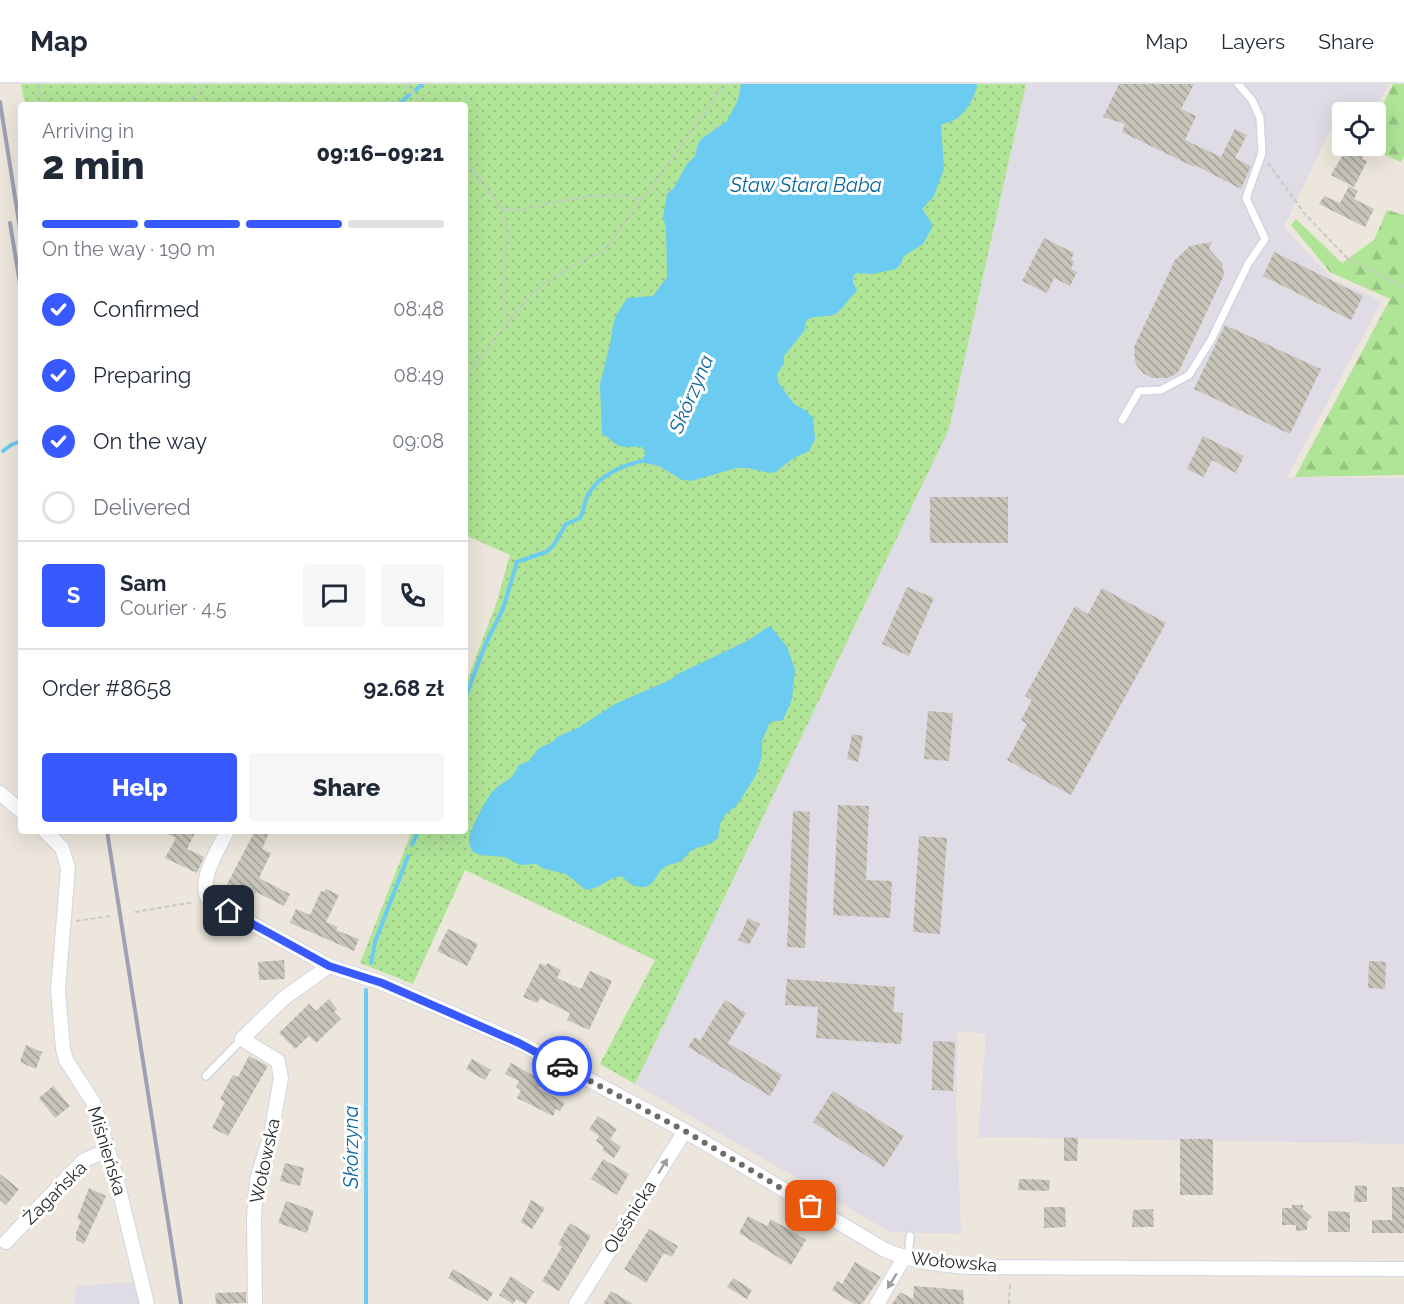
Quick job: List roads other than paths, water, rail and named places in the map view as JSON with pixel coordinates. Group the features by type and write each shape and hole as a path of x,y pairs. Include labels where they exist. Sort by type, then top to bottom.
{"street":[{"path":"0,793 18,808"},
{"name":"Miśnieńska","path":"48,834 62,848 67,860 58,990 60,1038 66,1060 93,1102 115,1173 147,1304"},
{"name":"Wołowska","path":"226,834 206,877 205,895 209,900 329,966 382,983 519,1043 685,1131 885,1250 906,1259 947,1265 1011,1267 1404,1269"},
{"path":"242,1038 284,998 329,966"},
{"name":"Wołowska","path":"242,1038 278,1061 280,1078 271,1134 257,1179 254,1217 255,1304"},
{"name":"Oleśnicka","path":"576,1304 685,1131"},
{"name":"Żagańska","path":"6,1242 83,1161 107,1150"},
{"path":"877,1304 906,1259"}],"lane":[{"path":"1122,420 1139,391 1161,390 1190,375 1211,340 1248,264 1265,239 1246,198 1262,153 1260,118 1252,100 1238,84"},
{"path":"206,1076 242,1038"},
{"path":"906,1259 910,1236"}],"water":[{"name":"Staw Stara Baba","path":"741,84 977,84 974,95 964,112 955,120 941,125 944,169 934,196 922,209 931,222 932,228 923,244 904,256 896,269 873,274 857,273 853,276 853,283 857,290 855,293 835,314 807,320 805,330 784,356 784,363 777,374 778,382 794,404 813,418 815,439 809,451 792,459 776,472 737,468 691,481 682,480 659,466 645,463 643,458 646,453 642,447 620,446 602,434 600,384 613,325 627,298 653,296 667,277 666,227 663,218 667,194 674,188 687,164 695,156 701,139 727,121 738,100"},
{"path":"771,627 787,647 795,670 792,699 783,720 770,722 762,741 762,756 756,775 737,805 725,815 720,824 718,838 692,850 680,862 663,868 645,887 633,885 621,876 586,890 566,874 545,869 536,864 520,865 505,857 480,855 473,852 469,844 470,834 487,800 497,787 513,775 519,765 529,761 538,749 578,728 615,704 670,680 747,641"}],"waterway":[{"path":"416,90 422,84"},
{"path":"401,102 409,95"},
{"path":"3,451 18,442"},
{"name":"Skórzyna","path":"468,690 486,643 503,609 517,562 546,552 553,546 566,524 580,518 588,495 606,476 622,467 648,460"},
{"name":"Skórzyna","path":"412,845 417,834"},
{"name":"Skórzyna","path":"371,963 375,942 408,856"},
{"name":"Skórzyna","path":"366,990 366,1304"}],"railway":[{"path":"0,102 18,216"},
{"path":"10,223 18,272"},
{"path":"107,834 181,1304"}]}
